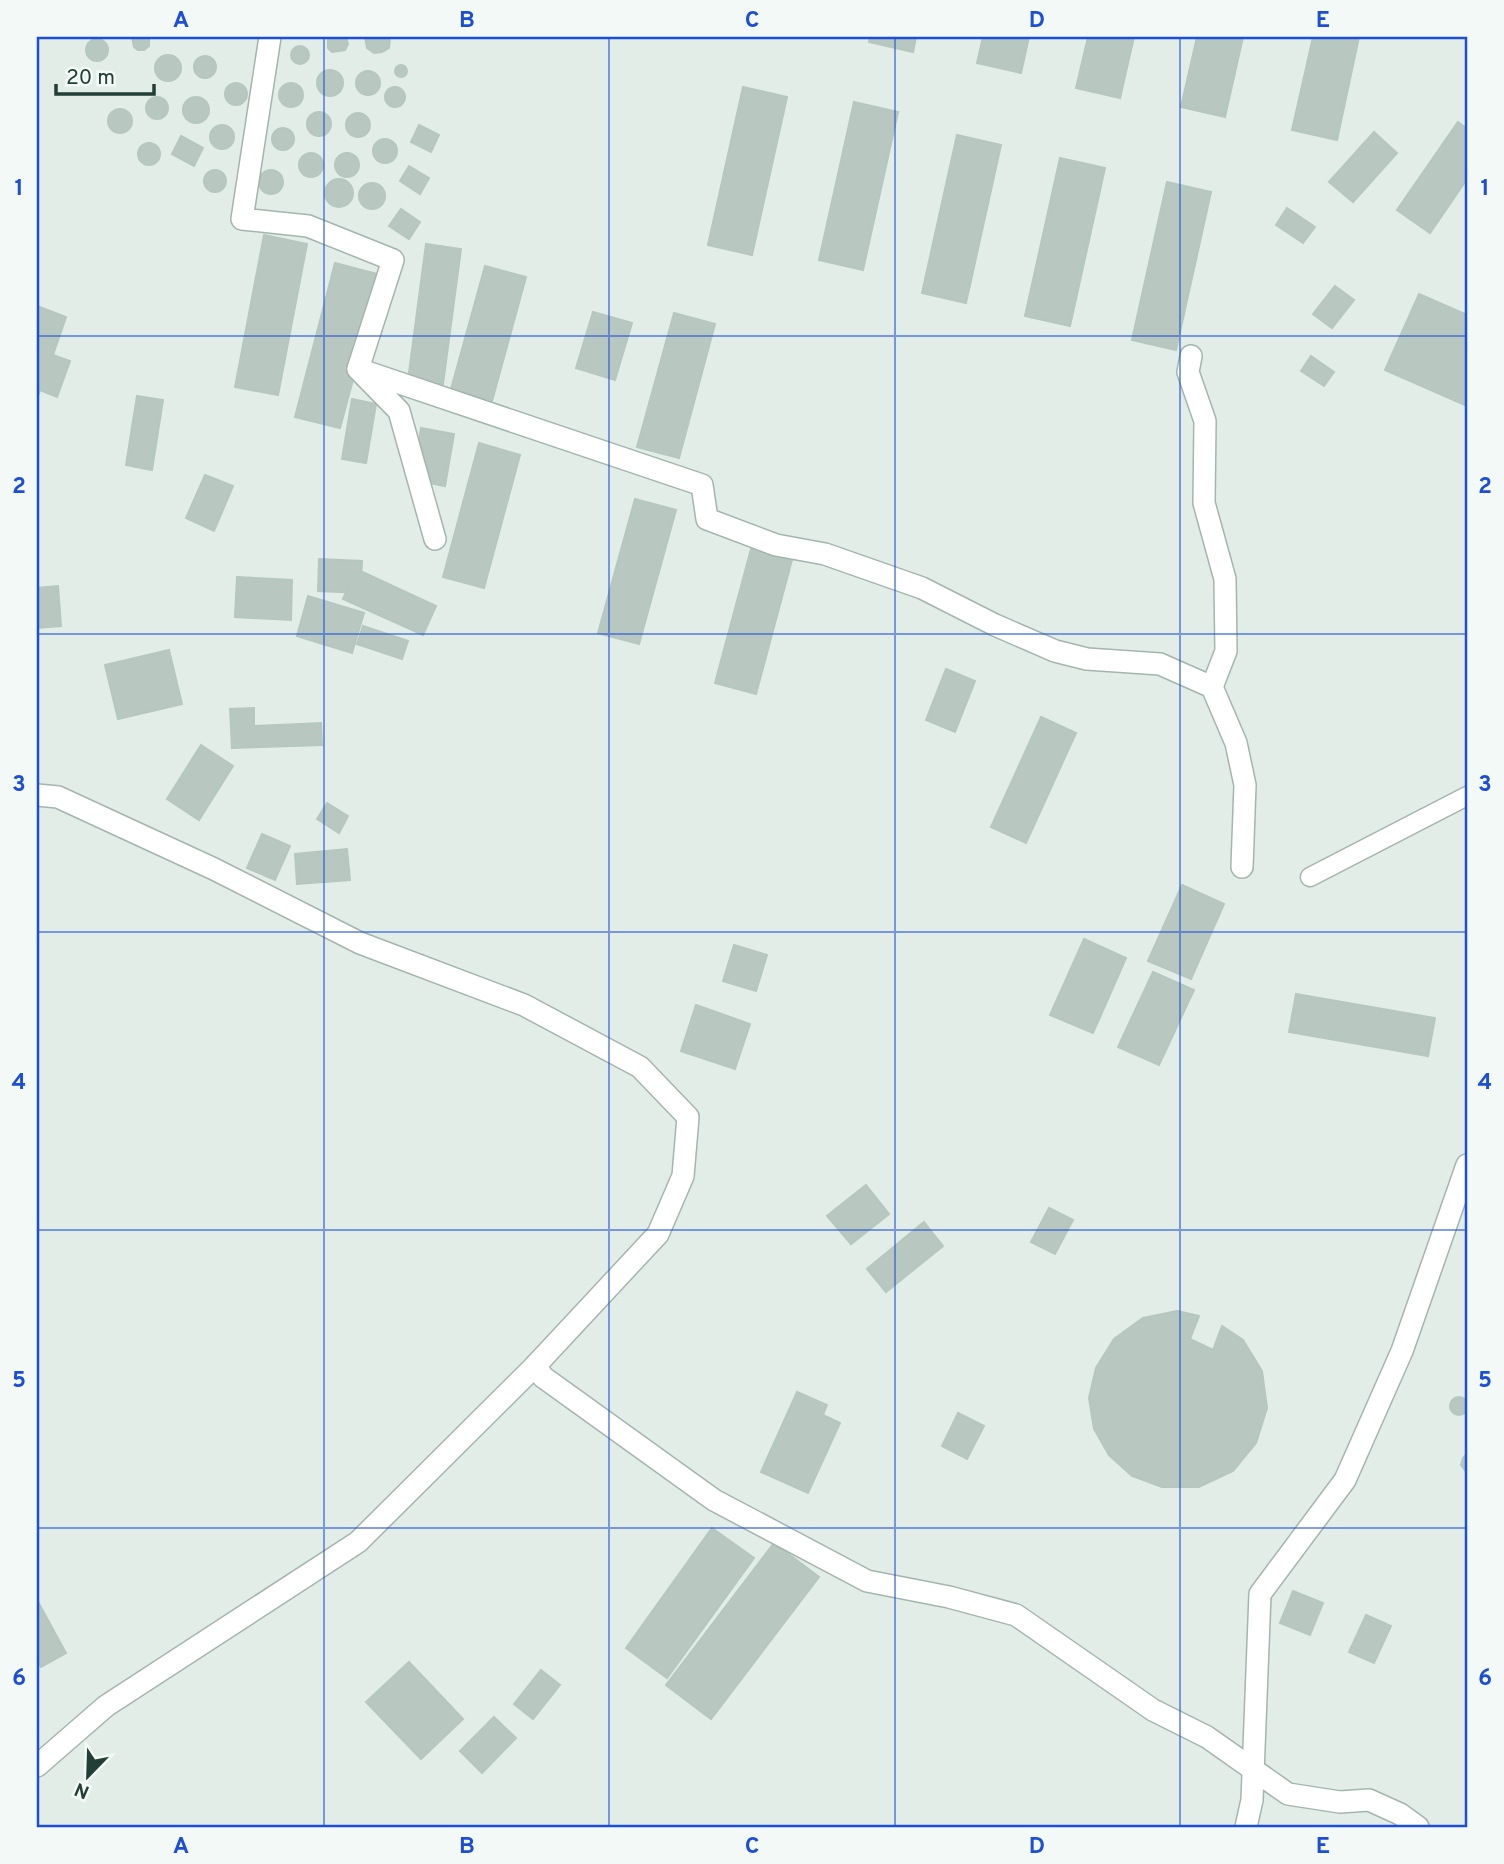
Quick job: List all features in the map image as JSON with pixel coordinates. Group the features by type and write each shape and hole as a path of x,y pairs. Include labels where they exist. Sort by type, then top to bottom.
{"street":[{"path":"270,37 242,219 308,226 393,260 358,369"},
{"path":"1191,356 1188,372 1205,421 1204,503 1225,579 1226,651 1212,687"},
{"path":"358,369 399,411 435,539"},
{"path":"358,369 702,485 707,519 776,545 825,554 922,588 995,625 1055,651 1087,659 1160,664 1212,687 1236,743 1245,785 1242,867"},
{"path":"37,795 58,797 202,864 360,943 524,1005 640,1067 688,1117 683,1176 658,1234 535,1366 358,1542 106,1706 37,1766"},
{"path":"1246,1827 1252,1800 1260,1594 1345,1480 1402,1352 1467,1165"},
{"path":"535,1366 544,1377 714,1500 867,1581 949,1597 1016,1615 1153,1710 1207,1737 1288,1794 1340,1802 1369,1800 1400,1814 1418,1827"}],"lane":[{"path":"1310,877 1467,796"}],"building":[{"path":"132,37 149,37 149,46 138,50 134,47"},
{"path":"328,37 346,37 348,44 345,50 332,52 328,48"},
{"path":"365,37 390,37 389,48 374,53 367,48"},
{"path":"870,37 916,37 913,52 869,42"},
{"path":"983,37 1029,37 1021,73 977,63"},
{"path":"1088,37 1134,37 1120,98 1076,88"},
{"path":"1197,37 1243,37 1225,117 1181,107"},
{"path":"1313,37 1359,37 1337,140 1292,130"},
{"path":"97,39 105,42 108,50 105,58 97,61 89,58 86,50 89,42"},
{"path":"300,46 306,49 309,55 306,61 300,64 294,61 291,55 294,49"},
{"path":"168,55 177,59 181,68 177,77 168,81 159,77 155,68 159,59"},
{"path":"205,56 213,59 216,67 213,75 205,78 197,75 194,67 197,59"},
{"path":"401,65 407,71 401,77 395,71"},
{"path":"330,70 339,74 343,83 339,92 330,96 321,92 317,83 321,74"},
{"path":"368,71 379,78 380,83 373,94 368,95 357,88 356,83 363,72"},
{"path":"236,83 244,86 247,94 244,102 236,105 228,102 225,94 228,86"},
{"path":"291,83 300,86 303,95 300,104 291,107 282,104 279,95 282,86"},
{"path":"395,87 402,90 405,97 402,104 395,107 388,104 385,97 388,90"},
{"path":"743,87 787,97 752,255 708,245"},
{"path":"153,97 161,97 168,104 168,112 161,119 153,119 146,112 146,104"},
{"path":"196,97 205,101 209,110 205,119 196,123 187,119 183,110 187,101"},
{"path":"854,102 898,112 863,270 819,260"},
{"path":"120,109 128,113 132,121 128,129 120,133 112,129 108,121 112,113"},
{"path":"319,112 328,115 331,124 328,133 319,136 310,133 307,124 310,115"},
{"path":"358,113 366,117 370,125 366,133 358,137 350,133 346,125 350,117"},
{"path":"1458,122 1467,129 1467,179 1430,233 1397,210"},
{"path":"222,125 231,128 234,137 231,146 222,149 213,146 210,137 213,128"},
{"path":"419,125 439,135 431,152 411,142"},
{"path":"283,128 291,131 294,139 291,147 283,150 275,147 272,139 275,131"},
{"path":"1374,132 1397,153 1353,202 1329,182"},
{"path":"957,135 1001,145 966,303 922,293"},
{"path":"181,136 203,148 194,166 172,154"},
{"path":"385,139 396,146 397,151 390,162 385,163 374,156 373,151 380,140"},
{"path":"149,143 157,146 160,154 157,162 149,165 141,162 138,154 141,146"},
{"path":"311,153 320,156 323,165 320,174 311,177 302,174 299,165 302,156"},
{"path":"347,153 358,160 359,165 352,176 347,177 336,170 335,165 342,154"},
{"path":"1060,158 1105,168 1070,326 1025,316"},
{"path":"409,166 429,178 420,194 400,181"},
{"path":"211,170 219,170 226,177 226,185 219,192 211,192 204,185 204,177"},
{"path":"271,170 280,173 283,182 280,191 271,194 262,191 259,182 262,173"},
{"path":"339,179 349,183 353,193 349,203 339,207 329,203 325,193 329,183"},
{"path":"1167,182 1211,192 1176,350 1132,340"},
{"path":"372,183 381,187 385,196 381,205 372,209 363,205 359,196 363,187"},
{"path":"1287,208 1315,227 1303,243 1276,225"},
{"path":"401,209 420,222 409,239 389,226"},
{"path":"264,235 307,244 278,395 235,387"},
{"path":"426,244 461,249 443,384 408,380"},
{"path":"335,263 381,275 340,428 295,417"},
{"path":"485,266 526,277 489,412 448,400"},
{"path":"1335,286 1354,300 1332,328 1313,314"},
{"path":"1419,294 1467,315 1467,406 1385,370"},
{"path":"37,306 66,317 53,355 70,361 57,397 40,390 37,399"},
{"path":"593,312 632,323 615,380 576,368"},
{"path":"674,313 715,324 679,458 637,447"},
{"path":"1311,356 1334,372 1324,386 1301,371"},
{"path":"137,396 163,400 152,470 126,465"},
{"path":"352,399 376,404 366,463 342,459"},
{"path":"421,428 454,434 445,486 413,480"},
{"path":"479,443 520,455 484,588 443,577"},
{"path":"205,475 233,486 214,531 186,518"},
{"path":"635,499 676,510 639,644 598,633"},
{"path":"751,549 792,560 756,694 715,683"},
{"path":"319,559 362,561 360,593 318,591"},
{"path":"356,569 436,606 423,635 343,599"},
{"path":"237,577 292,580 291,620 235,617"},
{"path":"58,586 61,626 37,628 37,588"},
{"path":"308,596 364,613 352,653 297,636"},
{"path":"363,626 408,641 402,659 357,644"},
{"path":"169,650 182,704 118,719 105,665"},
{"path":"946,669 975,681 955,732 926,720"},
{"path":"254,708 254,726 321,723 322,745 232,748 230,709"},
{"path":"1041,717 1076,733 1026,843 991,827"},
{"path":"201,745 233,766 199,820 167,799"},
{"path":"327,803 348,816 339,833 317,819"},
{"path":"262,834 290,846 275,880 247,868"},
{"path":"347,849 350,880 297,884 295,854"},
{"path":"1182,885 1224,904 1191,979 1148,961"},
{"path":"1084,939 1126,958 1093,1033 1050,1015"},
{"path":"734,945 767,955 756,991 723,981"},
{"path":"1153,972 1194,990 1159,1065 1118,1047"},
{"path":"1296,994 1435,1018 1428,1056 1289,1032"},
{"path":"696,1005 750,1024 735,1069 681,1051"},
{"path":"866,1185 889,1214 851,1244 827,1216"},
{"path":"1049,1208 1073,1220 1055,1254 1031,1242"},
{"path":"924,1222 943,1246 886,1292 867,1269"},
{"path":"1177,1311 1199,1316 1190,1339 1213,1350 1222,1326 1243,1340 1262,1371 1267,1408 1256,1443 1233,1471 1199,1487 1162,1487 1132,1476 1109,1455 1094,1429 1089,1398 1096,1368 1114,1339 1143,1318"},
{"path":"797,1392 827,1405 823,1415 840,1423 808,1493 761,1472"},
{"path":"1459,1397 1465,1400 1468,1406 1465,1412 1459,1415 1453,1412 1450,1406 1453,1400"},
{"path":"958,1413 984,1426 967,1459 942,1446"},
{"path":"1467,1454 1467,1473 1461,1465"},
{"path":"712,1528 754,1558 667,1678 626,1648"},
{"path":"774,1543 819,1577 711,1719 666,1685"},
{"path":"1293,1591 1323,1603 1310,1635 1280,1623"},
{"path":"37,1600 66,1653 41,1667 37,1660"},
{"path":"1366,1615 1391,1626 1374,1663 1349,1652"},
{"path":"409,1662 463,1719 421,1759 366,1702"},
{"path":"541,1670 560,1685 533,1719 514,1704"},
{"path":"494,1717 516,1738 482,1773 460,1751"}]}
